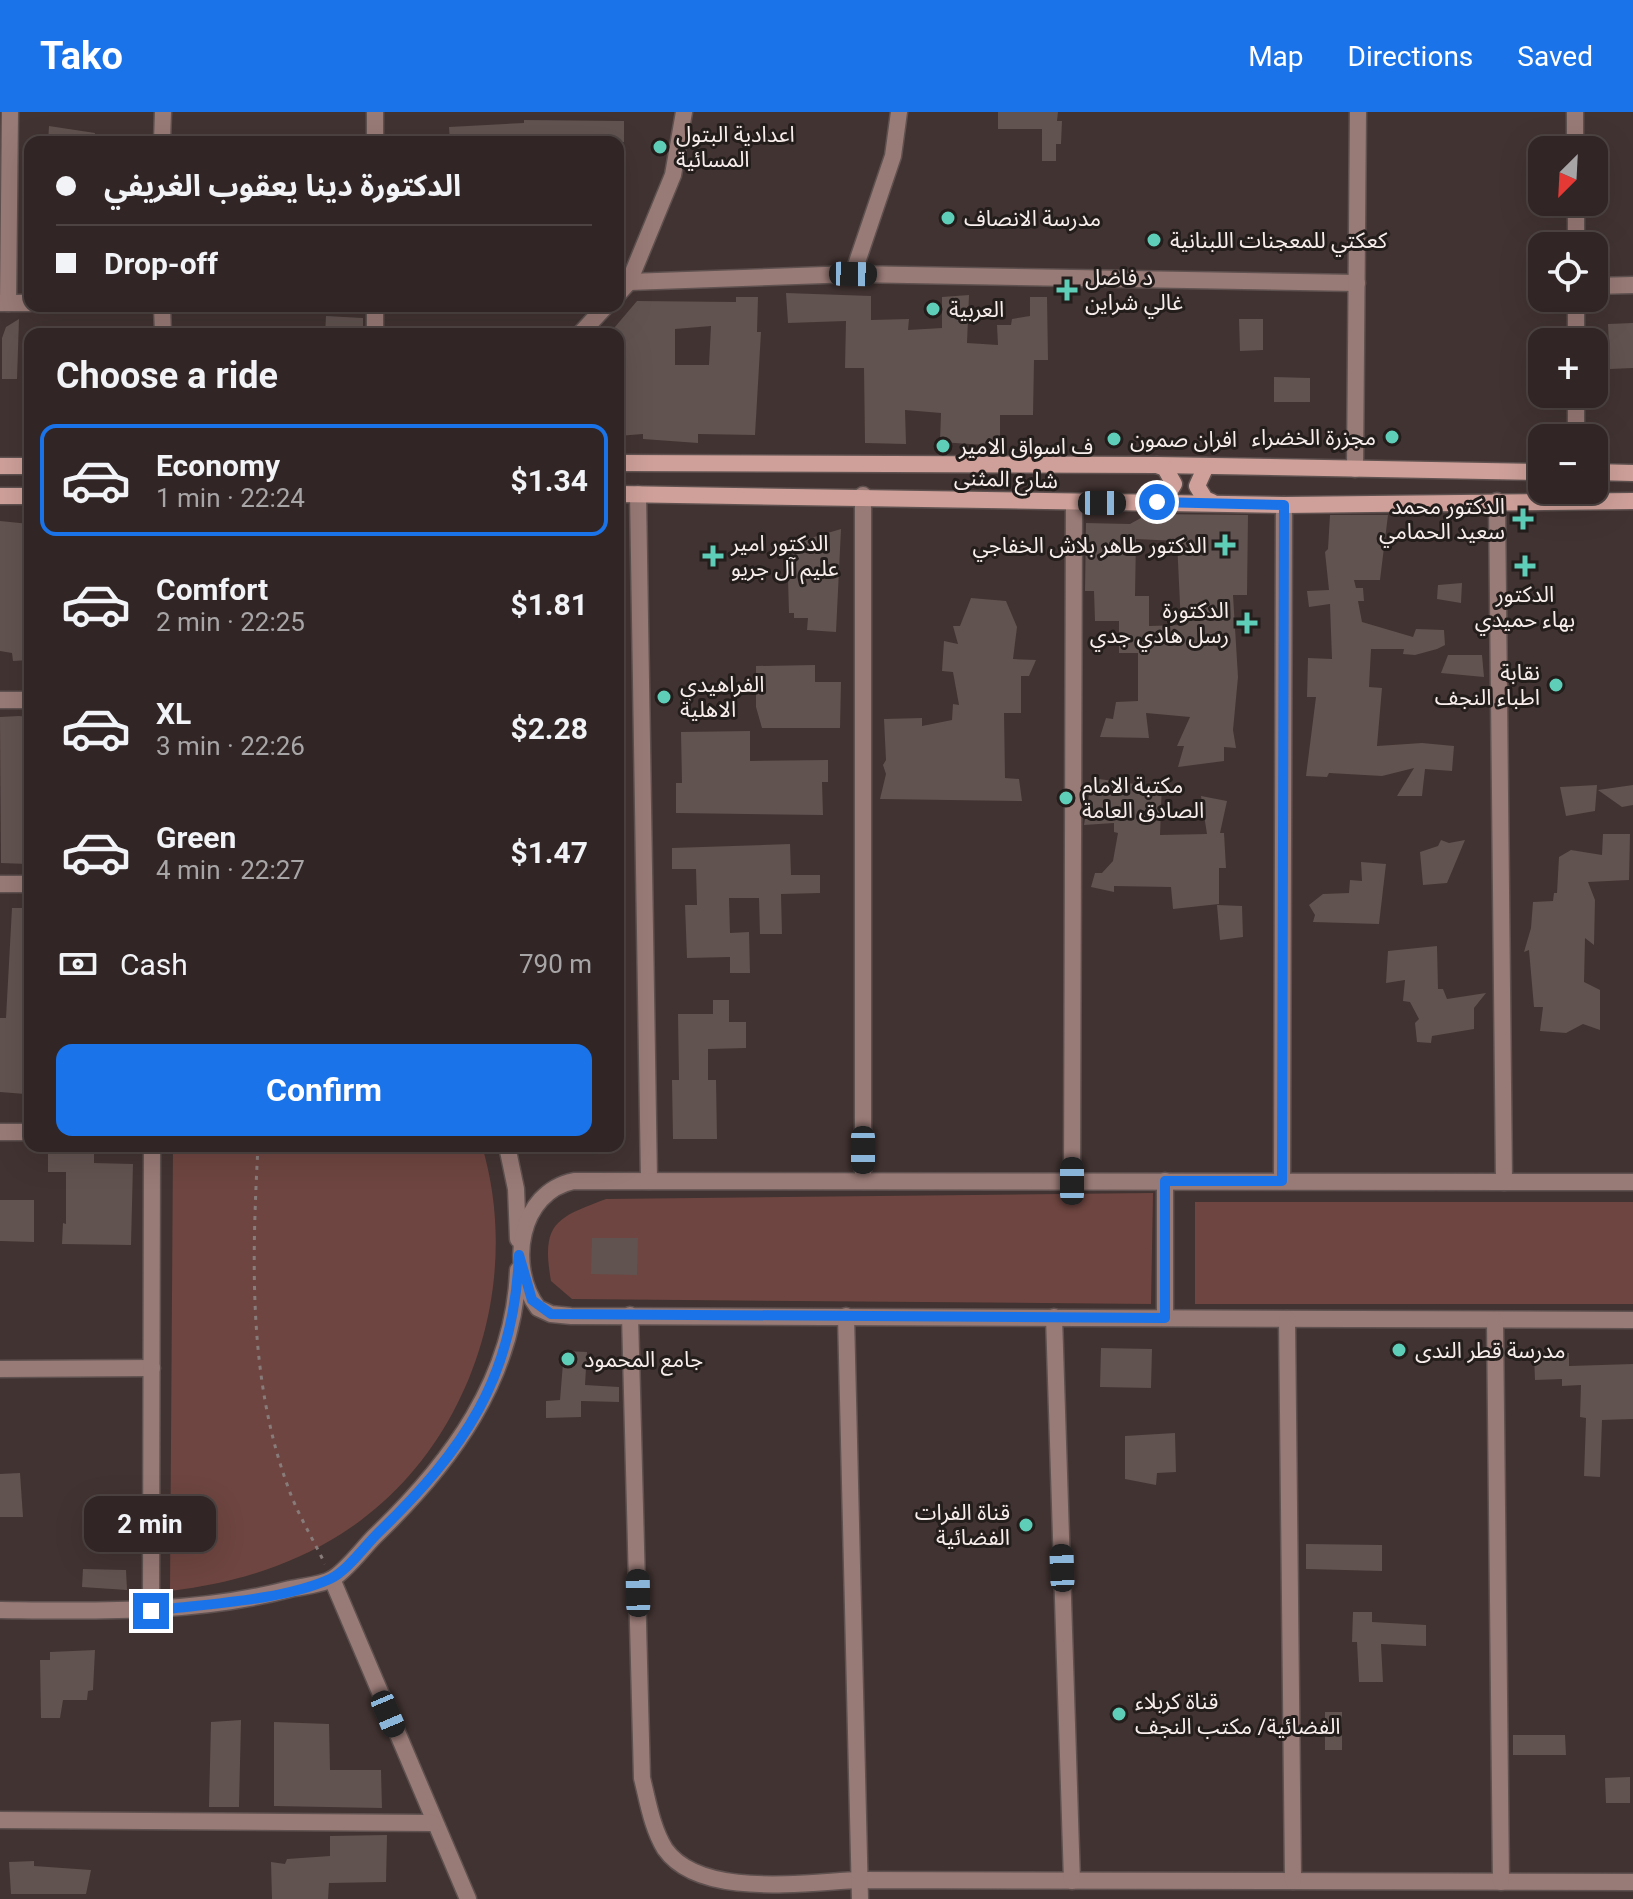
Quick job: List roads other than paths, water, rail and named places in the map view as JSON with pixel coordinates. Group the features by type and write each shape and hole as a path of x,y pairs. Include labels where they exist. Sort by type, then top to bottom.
{"main road":[{"name":"شارع المثنى","path":"624,463 1157,465 1528,472"},
{"path":"1157,465 1165,468 1174,484 1165,499 1157,502"},
{"path":"0,466 24,466"},
{"path":"1206,466 1197,486 1212,502"},
{"path":"1608,472 1633,473"},
{"name":"شارع المثنى","path":"624,494 863,495 1074,503 1284,505 1633,501"},
{"path":"0,496 24,496"}],"street":[{"path":"4,303 10,112"},
{"path":"162,136 163,112"},
{"path":"375,112 375,136"},
{"path":"684,112 673,175 624,288 853,274 1357,283"},
{"path":"853,274 893,156 899,112"},
{"path":"1355,469 1358,112"},
{"path":"1575,112 1575,136"},
{"path":"1608,286 1633,285"},
{"path":"586,328 600,312"},
{"path":"638,494 649,1181"},
{"path":"863,495 863,1181"},
{"path":"1497,501 1504,1182"},
{"path":"1072,1181 1074,503"},
{"path":"1282,1181 1284,505"},
{"path":"0,700 24,700"},
{"path":"0,884 24,884"},
{"path":"0,1132 24,1132"},
{"path":"151,1611 152,1152"},
{"path":"0,1610 151,1611 259,1598 332,1579 415,1497 475,1415 500,1365 511,1332 519,1255 516,1189 508,1152"},
{"path":"1633,1182 649,1181 558,1185 536,1207 519,1255 538,1308 551,1314 571,1316 1633,1320"},
{"path":"1165,1181 1165,1318"},
{"path":"630,1315 642,1778 651,1818 666,1851 686,1869 709,1880 734,1886 860,1880 1633,1882"},
{"path":"846,1316 860,1899"},
{"path":"1054,1317 1072,1881"},
{"path":"1287,1319 1293,1881"},
{"path":"1495,1320 1501,1882"},
{"path":"0,1369 152,1368"},
{"path":"332,1579 433,1823 468,1899"},
{"path":"0,1820 433,1823"}],"place":[{"name":"اعدادية البتول المسائية","path":"660,147"},
{"name":"مدرسة الانصاف","path":"948,218"},
{"name":"كعكتي للمعجنات اللبنانية","path":"1154,240"},
{"name":"د فاضل غالي شراين","path":"1067,290"},
{"name":"العربية","path":"933,309"},
{"name":"مجزرة الخضراء","path":"1392,437"},
{"name":"افران صمون","path":"1114,439"},
{"name":"ف اسواق الامير","path":"943,446"},
{"name":"الدكتور محمد سعيد الحمامي","path":"1523,519"},
{"name":"الدكتور طاهر بلاش الخفاجي","path":"1225,545"},
{"name":"الدكتور امير عليم آل جريو","path":"713,556"},
{"name":"الدكتور بهاء حميدي","path":"1525,566"},
{"name":"الدكتورة رسل هادي جدي","path":"1247,623"},
{"name":"نقابة اطباء النجف","path":"1556,685"},
{"name":"الفراهيدي الاهلية","path":"664,697"},
{"name":"مكتبة الامام الصادق العامة","path":"1066,798"},
{"name":"مدرسة قطر الندى","path":"1399,1350"},
{"name":"جامع المحمود","path":"568,1359"},
{"name":"قناة الفرات الفضائية","path":"1026,1525"},
{"name":"قناة كربلاء الفضائية/ مكتب النجف","path":"1119,1714"}]}
